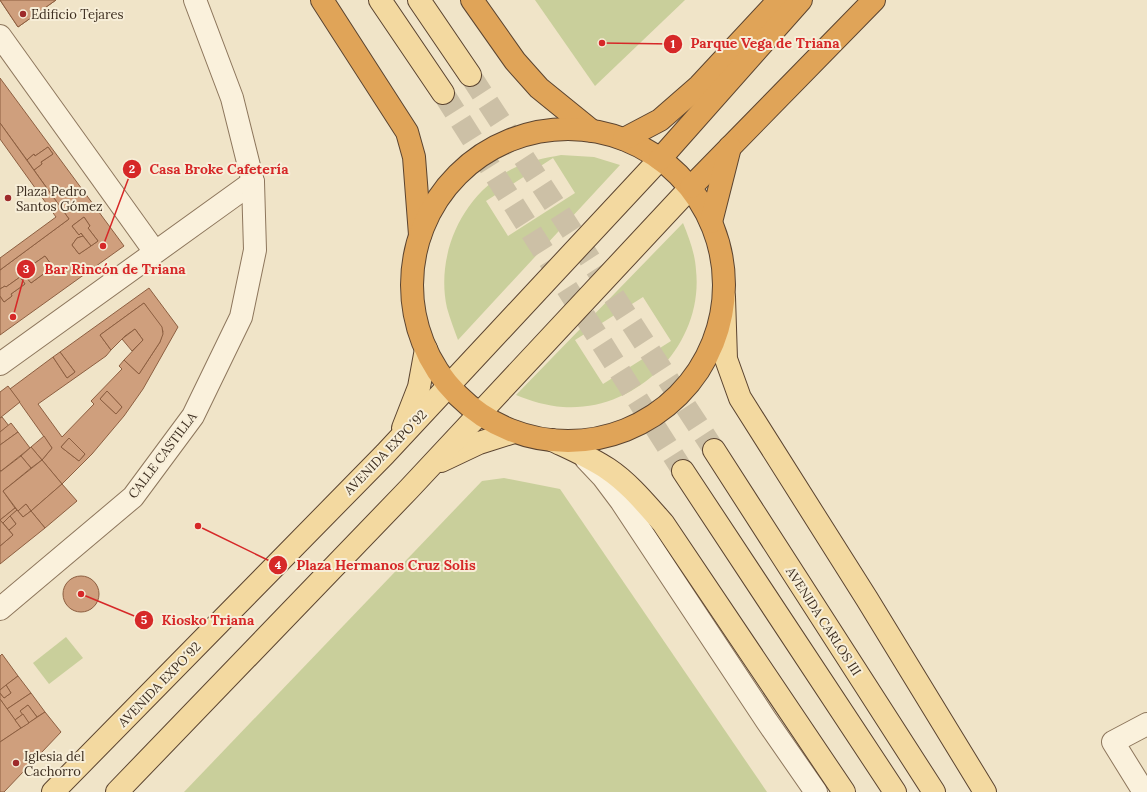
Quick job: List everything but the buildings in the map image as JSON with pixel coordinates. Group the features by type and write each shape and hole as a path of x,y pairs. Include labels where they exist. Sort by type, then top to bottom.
{"highway":[{"path":"322,0 407,132 414,157 420,236"},
{"path":"472,0 486,22 515,61 539,88 592,131"},
{"path":"624,139 660,120 699,86 779,0"},
{"path":"660,159 801,0"},
{"path":"691,187 874,0"},
{"path":"568,129 592,131 624,139 643,147 660,159 691,187 711,222 719,242 724,270 724,297 719,328 707,357 690,383 668,405 642,422 614,434 583,440 552,440 533,437 514,432 479,414 448,385 436,368 426,349 417,322 412,293 414,264 420,236 430,214 458,175 477,159 498,146 520,137 544,131 568,129"},
{"path":"711,222 730,147"}],"main road":[{"path":"380,0 443,93"},
{"path":"419,0 470,75"},
{"name":"AVENIDA EXPO´92","path":"53,792 399,439 660,159"},
{"path":"117,792 429,467 691,187"},
{"path":"724,297 726,359 740,398 867,599 985,792"},
{"path":"399,439 419,387 426,349"},
{"path":"429,467 479,443 514,432"},
{"path":"552,440 580,453 608,469 635,492 664,523 844,792"},
{"name":"AVENIDA CARLOS III","path":"714,450 934,792"},
{"path":"683,471 895,792"}],"street":[{"name":"CALLE CASTILLA","path":"0,609 133,497 193,416 240,317 255,250 253,182 232,98 195,0"},
{"path":"0,36 155,252"},
{"path":"0,364 253,182"},
{"path":"580,453 603,477 621,502 766,720 816,792"},
{"path":"1144,792 1113,742 1147,724"}],"green space":[{"path":"535,0 685,0 595,86"},
{"path":"561,155 594,157 620,165 458,340 447,308 444,288 445,267 449,247 457,227 467,209 480,193 496,179 514,168 537,160","holes":["553,158 575,193 508,236 486,201"]},
{"path":"683,223 694,258 696,270 696,297 689,323 677,347 661,368 640,385 617,398 591,406 563,407 539,403 516,395","holes":["643,297 671,341 603,384 575,340"]},
{"path":"504,478 560,489 767,792 184,792 482,481"},
{"path":"66,637 83,658 49,684 33,663"}],"tunnel":[{"path":"470,75 714,450"},
{"path":"443,93 683,471"}],"place":[{"name":"Edificio Tejares","path":"23,14"},
{"name":"Parque Vega de Triana","path":"602,43"},
{"name":"Plaza Pedro Santos Gómez","path":"8,198"},
{"name":"Casa Broke Cafetería","path":"103,246"},
{"name":"Bar Rincón de Triana","path":"13,317"},
{"name":"Plaza Hermanos Cruz Solis","path":"198,526"},
{"name":"Kiosko Triana","path":"81,594"},
{"name":"Iglesia del Cachorro","path":"16,763"}]}
